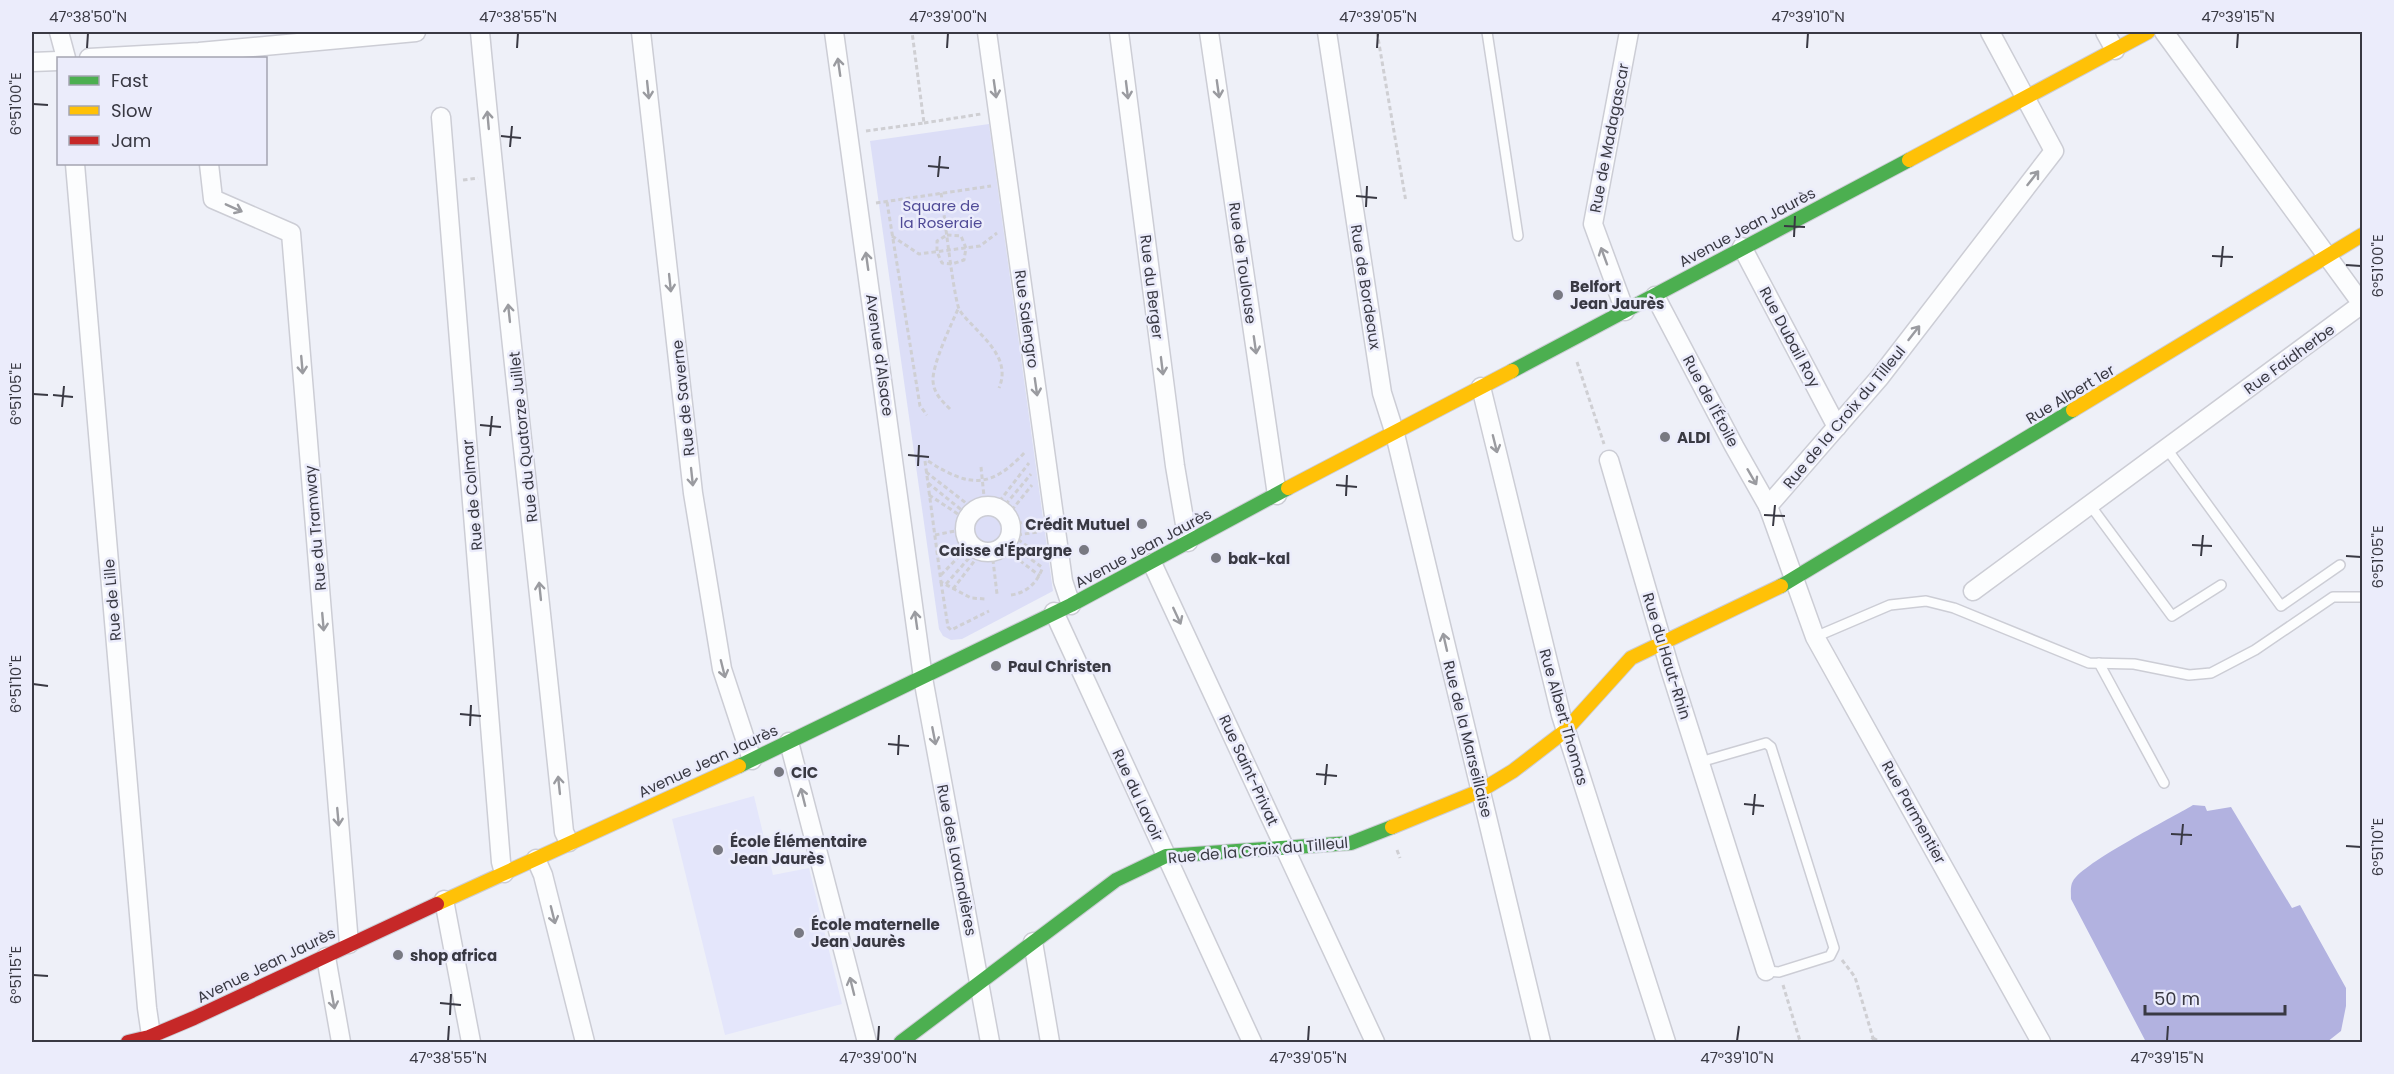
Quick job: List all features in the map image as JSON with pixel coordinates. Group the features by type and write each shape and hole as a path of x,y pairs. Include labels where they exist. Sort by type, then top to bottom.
{"main road":[{"name":"Avenue Jean Jaurès","path":"129,1042 151,1040 349,944 753,760 1063,609 2148,32"},
{"name":"Rue Albert 1er","path":"1793,580 2362,236"},
{"name":"Rue de la Croix du Tilleul","path":"901,1042 1116,880 1166,856 1351,843 1480,791 1514,771 1566,731 1631,658 1662,641 1793,580"}],"street":[{"path":"59,32 66,57"},
{"path":"126,57 199,55 264,38 416,32"},
{"name":"Rue du Quatorze Juillet","path":"480,32 493,176 534,534 564,832 569,842"},
{"name":"Rue de Saverne","path":"641,32 693,493 722,669 753,760"},
{"name":"Avenue d'Alsace","path":"834,32 924,678"},
{"name":"Rue Salengro","path":"987,32 1063,581 1063,609"},
{"name":"Rue du Berger","path":"1119,32 1175,466 1188,542"},
{"name":"Rue de Toulouse","path":"1209,32 1277,495"},
{"name":"Rue de Bordeaux","path":"1327,32 1382,393 1395,434"},
{"name":"Rue de Madagascar","path":"1625,311 1593,224 1629,32"},
{"path":"1990,32 2025,98"},
{"path":"2105,32 2115,50"},
{"name":"Rue Faidherbe","path":"1973,591 2362,304 2164,32"},
{"path":"32,62 57,61"},
{"name":"Rue de la Croix du Tilleul","path":"1768,506 1880,377 2054,151 2025,98"},
{"name":"Rue de Colmar","path":"441,117 501,862 504,873"},
{"name":"Rue de Lille","path":"75,165 151,1040"},
{"name":"Rue du Tramway","path":"209,165 213,199 291,233 349,944"},
{"name":"Rue Dubail Roy","path":"1742,247 1838,427"},
{"name":"Rue de l'Étoile","path":"1655,296 1768,506"},
{"name":"Rue Albert Thomas","path":"1481,387 1566,731 1666,1042"},
{"name":"Rue de la Marseillaise","path":"1395,434 1540,1042"},
{"name":"Rue du Haut-Rhin","path":"1609,460 1700,762 1773,972"},
{"path":"1768,506 1793,580"},
{"name":"Rue Saint-Privat","path":"1152,563 1375,1042"},
{"name":"Rue Parmentier","path":"1793,580 1815,637 2041,1042"},
{"name":"Rue du Lavoir","path":"1063,609 1166,856 1252,1042"},
{"name":"Rue des Lavandières","path":"924,678 990,1042"},
{"path":"789,742 867,1042"},
{"path":"536,860 543,875 585,1042"},
{"path":"444,900 471,1042"},
{"path":"1033,942 1050,1042"},
{"path":"326,957 341,1042"}],"lane":[{"path":"1487,32 1518,236"},
{"path":"2167,448 2280,606 2340,565"},
{"path":"2090,505 2172,616 2221,585"},
{"path":"1815,637 1890,605 1926,602 1954,608 2089,663 2133,664 2189,675 2211,673 2254,650 2334,597 2362,597"},
{"path":"2099,663 2164,783"},
{"path":"1700,762 1766,743 1771,747 1834,948 1830,956 1773,972"}],"path":[{"path":"912,32 924,123"},
{"path":"1377,32 1406,202"},
{"path":"849,134 998,112"},
{"path":"447,182 493,176"},
{"path":"859,206 1008,183"},
{"path":"941,193 958,309 939,358 933,381 938,398 950,409"},
{"path":"886,202 920,406 927,415"},
{"path":"892,236 920,254 980,246 998,232"},
{"path":"947,235 961,236 966,248 964,260 952,264 942,263 937,252 937,241 947,235"},
{"path":"958,309 993,346 1001,367 999,388"},
{"path":"1570,340 1609,460"},
{"path":"989,611 951,630 948,627 944,583 940,576 926,461 950,475 982,482 1011,468 1027,450 1035,493"},
{"path":"953,589 1030,462"},
{"path":"981,467 997,594"},
{"path":"926,472 1040,576"},
{"path":"944,583 990,529 1032,472"},
{"path":"928,483 1043,568"},
{"path":"940,576 1033,484"},
{"path":"929,495 1043,558"},
{"path":"935,535 990,529 1038,520 1037,512"},
{"path":"990,529 1040,532 1041,541"},
{"path":"1011,595 1026,590 1040,576 1043,568 1042,550"},
{"path":"944,583 971,598 986,599"},
{"path":"1834,948 1855,977 1873,1038 1881,1042"},
{"path":"1773,972 1800,1041 1795,1042"},
{"path":"1869,1042 1873,1038"}],"shaded area":[{"path":"754,796 773,875 809,868 842,1004 725,1035 672,819"}],"green space":[{"name":"Square de la Roseraie","path":"989,124 1053,591 962,639 951,640 943,636 939,629 870,141"}],"water":[{"path":"2193,805 2205,806 2207,811 2231,807 2292,908 2300,905 2346,988 2346,1006 2341,1031 2327,1042 2146,1042 2071,899 2071,885 2080,873 2093,863"}],"traffic: fast":[{"path":"1512,371 1909,160"},
{"path":"1781,586 2073,410"},
{"path":"739,766 1071,605 1288,488"},
{"path":"901,1042 1116,880 1166,856 1351,843 1392,827"}],"traffic: slow":[{"path":"1909,160 2148,32"},
{"path":"2073,410 2362,235"},
{"path":"1288,488 1512,371"},
{"path":"1392,827 1480,791 1513,771 1565,731 1631,658 1781,586"},
{"path":"437,904 739,766"}],"traffic: jam":[{"path":"128,1042 149,1037 194,1018 437,904"}],"place":[{"name":"Belfort Jean Jaurès","path":"1558,295"},
{"name":"ALDI","path":"1665,437"},
{"name":"Crédit Mutuel","path":"1142,524"},
{"name":"Caisse d'Épargne","path":"1084,550"},
{"name":"bak-kal","path":"1216,558"},
{"name":"Paul Christen","path":"996,666"},
{"name":"CIC","path":"779,772"},
{"name":"École Élémentaire Jean Jaurès","path":"718,850"},
{"name":"École maternelle Jean Jaurès","path":"799,933"},
{"name":"shop africa","path":"398,955"}]}
